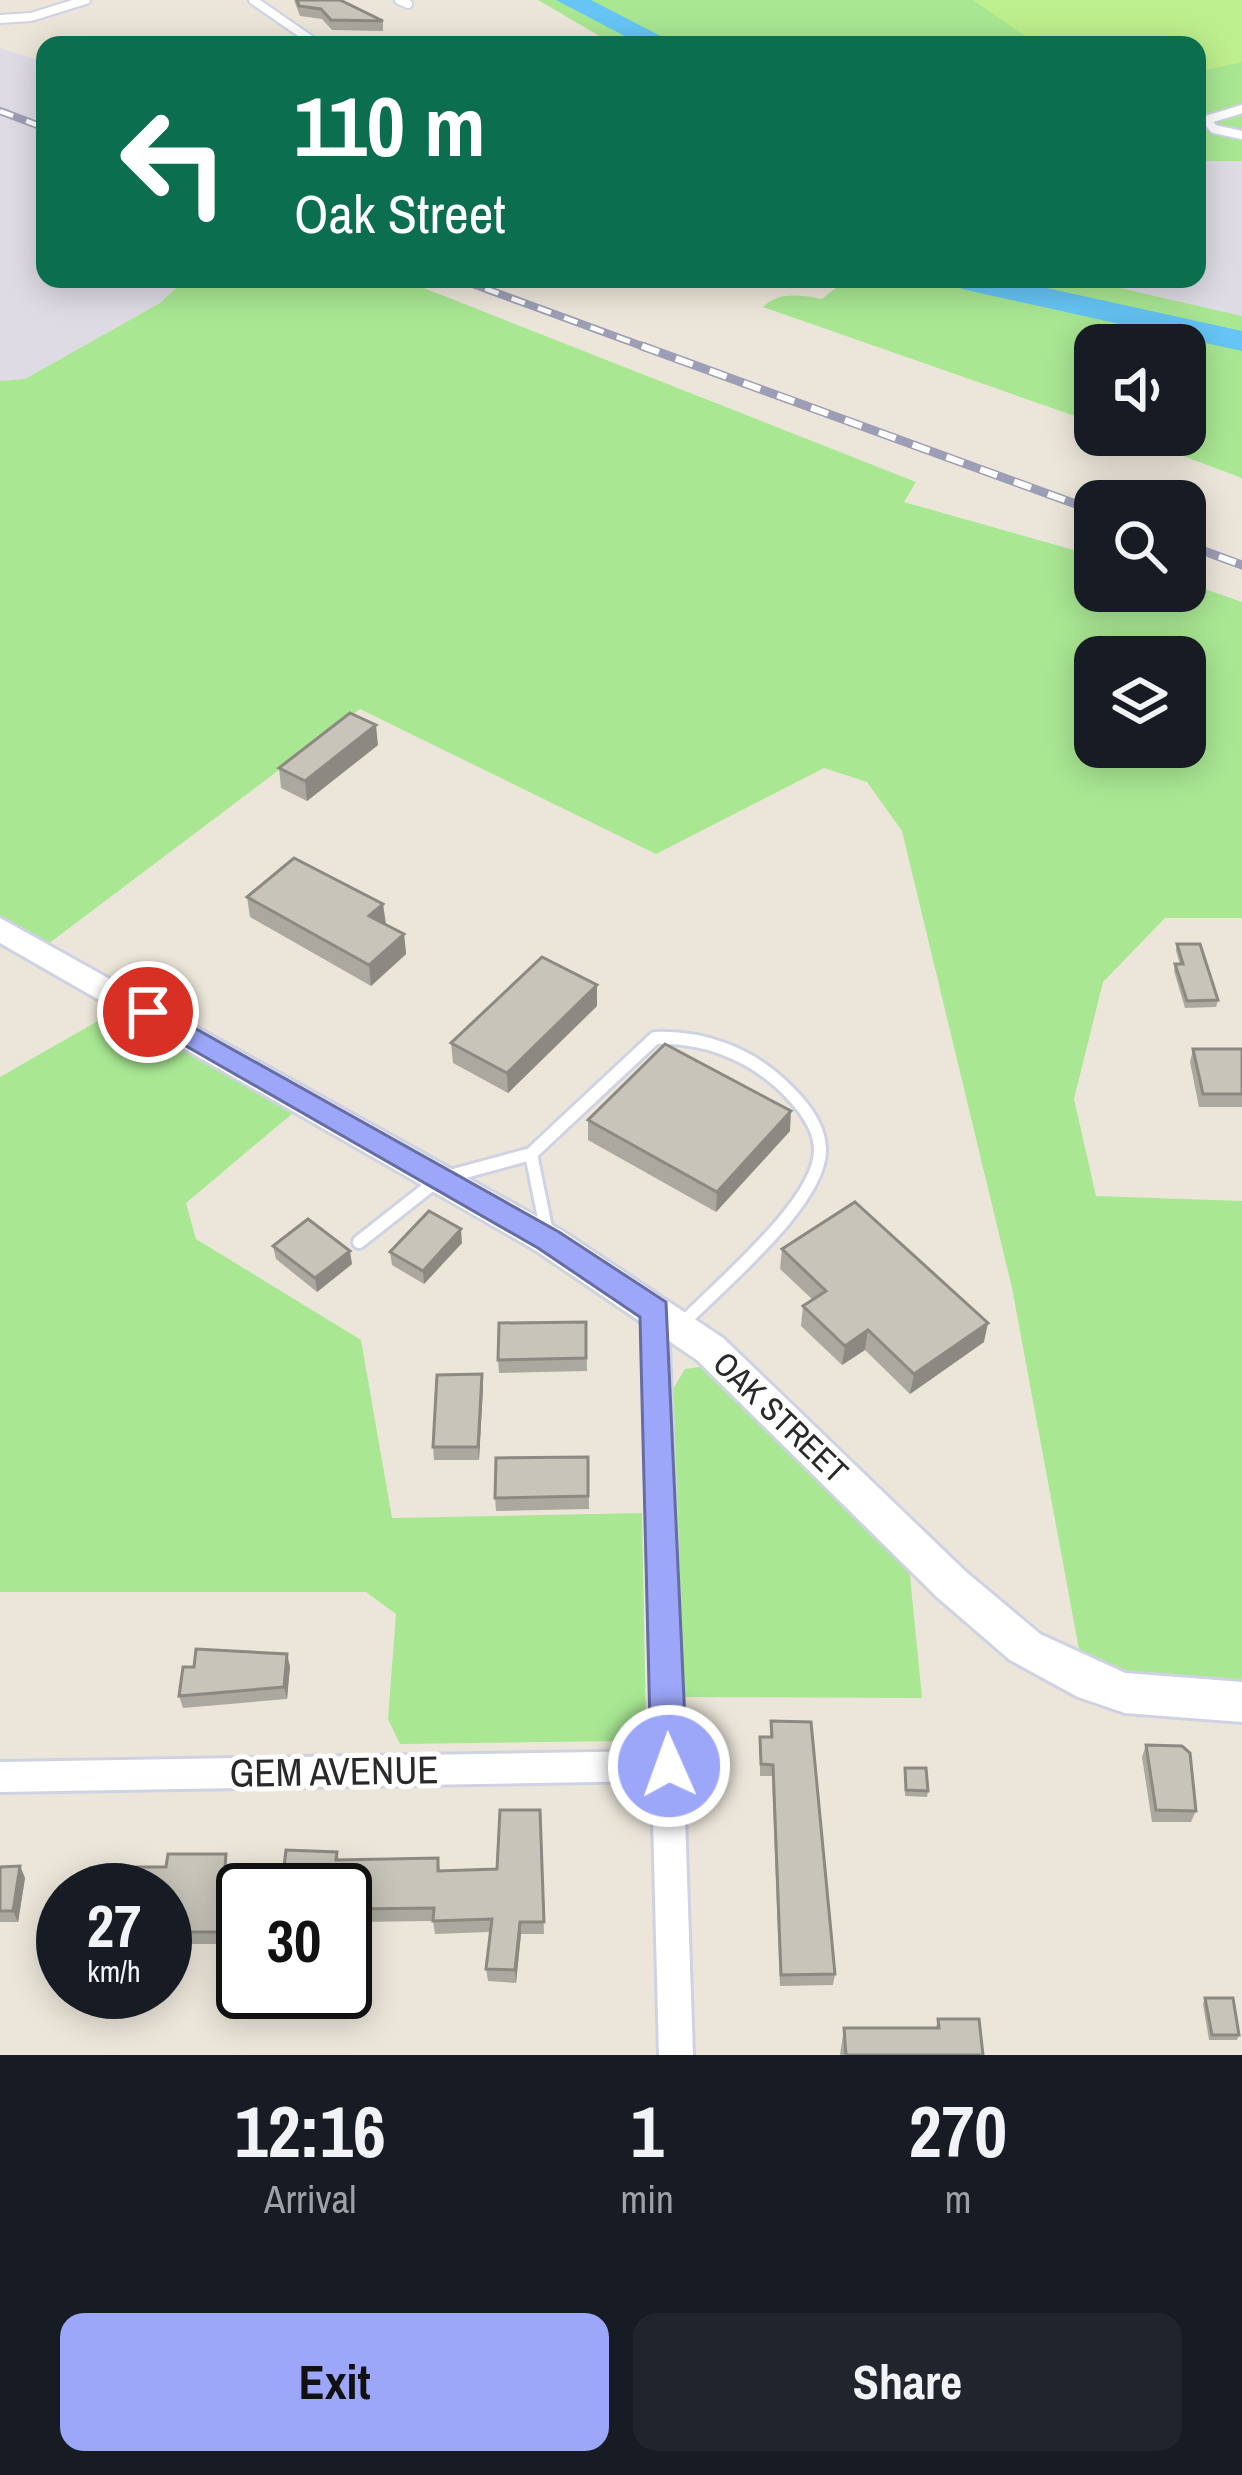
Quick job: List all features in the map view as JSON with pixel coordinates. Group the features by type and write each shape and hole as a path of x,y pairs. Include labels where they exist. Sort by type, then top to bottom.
{"street":[{"name":"OAK STREET","path":"0,929 548,1240 667,1319 749,1382 931,1565 1025,1647 1094,1683 1125,1693 1242,1702"},
{"path":"667,1319 676,2055"},
{"name":"GEM AVENUE","path":"0,1777 669,1766"}],"lane":[{"path":"0,19 31,17 86,0"},
{"path":"253,0 305,36"},
{"path":"1242,109 1206,120 1214,129 1242,135"},
{"path":"359,1242 439,1179 531,1154 655,1038 698,1039 749,1061 810,1118 820,1144 818,1169 807,1194 667,1319"},
{"path":"531,1154 548,1240"}],"shaded area":[{"path":"0,48 36,59 36,288 176,288 160,303 25,379 0,381"},
{"path":"1206,161 1242,161 1242,316 1120,288 1206,288"}],"green space":[{"path":"538,0 1242,0 1242,161 1206,161 1206,36 600,36"},
{"path":"973,0 1242,0 1242,62 1206,70 1206,36 1025,36"},
{"path":"176,288 424,288 916,482 904,502 1074,550 1074,612 1206,612 1206,589 1242,602 1242,918 1165,918 1103,982 1074,1099 1096,1196 1242,1201 1242,1688 1139,1679 1081,1660 1012,1288 902,831 867,782 824,768 656,854 360,709 48,944 0,917 0,381 25,379 160,303"},
{"path":"836,288 1120,288 1242,316 1242,478 1183,456 1206,456 1206,324 1074,324 1074,416 763,307 783,296 822,299"},
{"path":"117,1010 293,1113 186,1203 196,1239 361,1340 392,1518 642,1513 646,1727 620,1741 400,1744 388,1719 396,1614 366,1592 0,1592 0,1077"},
{"path":"706,1366 909,1566 922,1698 684,1697 673,1389 685,1369"}],"building":[{"path":"297,0 340,0 383,21 331,20 321,9 299,6"},
{"path":"350,713 376,725 305,781 279,768"},
{"path":"294,858 383,904 369,916 404,934 369,965 247,897"},
{"path":"1177,944 1200,944 1218,1000 1187,1001 1175,964 1183,964"},
{"path":"542,957 597,985 507,1073 451,1043"},
{"path":"665,1044 791,1111 717,1192 588,1120"},
{"path":"1193,1049 1242,1049 1242,1094 1203,1094"},
{"path":"855,1202 988,1323 914,1374 868,1330 845,1346 803,1306 826,1291 782,1249"},
{"path":"429,1211 461,1229 423,1271 390,1252"},
{"path":"308,1219 350,1251 315,1278 273,1246"},
{"path":"586,1322 586,1358 498,1360 499,1323"},
{"path":"482,1374 478,1447 433,1447 437,1375"},
{"path":"588,1457 588,1496 495,1498 496,1458"},
{"path":"196,1649 287,1654 284,1687 179,1696 183,1667 194,1667"},
{"path":"771,1721 811,1722 835,1974 781,1975 773,1765 761,1764 760,1737 772,1737"},
{"path":"1146,1745 1182,1746 1190,1753 1196,1811 1156,1810"},
{"path":"905,1768 926,1768 928,1791 906,1790"},
{"path":"500,1810 540,1810 544,1922 520,1922 515,1970 486,1969 492,1919 433,1921 434,1908 372,1909 372,1863 284,1863 286,1850 337,1852 336,1860 438,1858 438,1871 497,1869"},
{"path":"168,1854 226,1854 225,1863 216,1863 216,1932 192,1932 192,1863 167,1863"},
{"path":"20,1866 13,1911 0,1911 0,1867"},
{"path":"1205,1998 1233,1998 1239,2035 1212,2035"},
{"path":"938,2019 979,2019 983,2055 846,2055 844,2028 939,2028"}],"waterway":[{"path":"569,0 645,36"},
{"path":"1003,288 1242,341"}],"railway":[{"path":"0,111 36,125"},
{"path":"484,288 650,349"},
{"path":"642,346 1074,503"},
{"path":"1206,552 1242,565"}],"route":[{"path":"148,1012 548,1240 656,1311 669,1766"}]}
